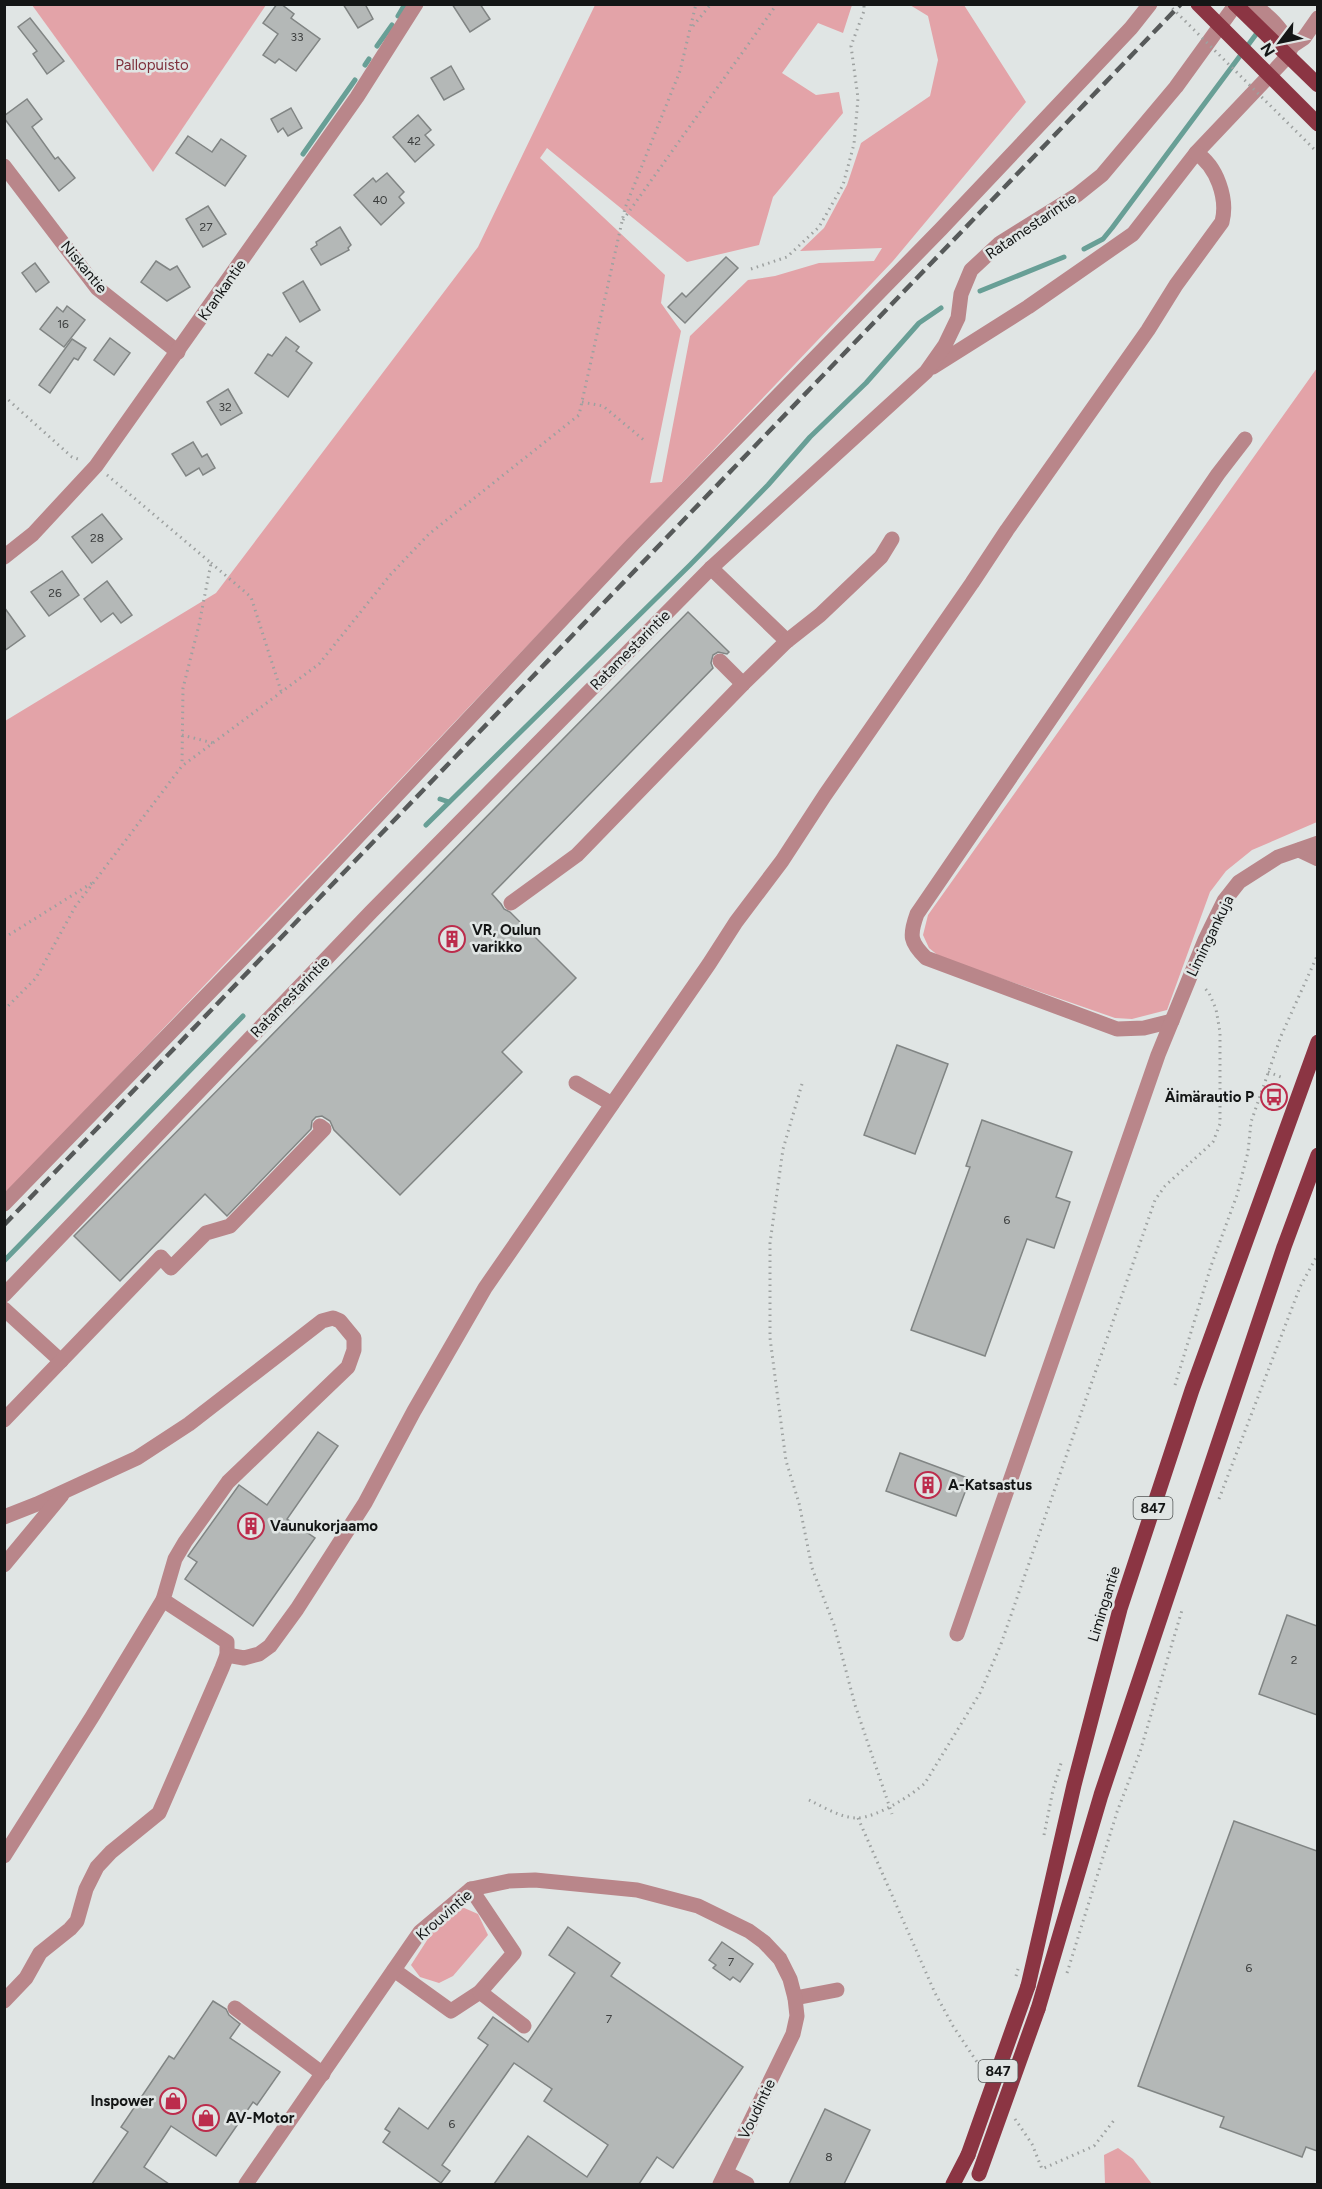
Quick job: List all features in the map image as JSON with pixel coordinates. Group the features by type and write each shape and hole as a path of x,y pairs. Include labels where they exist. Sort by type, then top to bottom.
{"main road":[{"path":"1198,4 1317,124"},
{"path":"1236,4 1317,85"},
{"name":"Limingantie","path":"953,2184 968,2155 1028,1986 1074,1785 1120,1610 1200,1368 1317,1042"},
{"name":"847","path":"977,2179 1038,2008 1101,1794 1284,1247 1317,1155"}],"street":[{"name":"Krankantie","path":"4,556 33,534 96,466 357,97 416,4"},
{"path":"4,1204 270,930 632,545 941,229 1131,28 1150,4"},
{"name":"Ratamestarintie","path":"4,1295 75,1229 371,912 675,615 711,568 926,372 945,345 958,318 961,294 970,270 1000,243 1077,195 1102,175 1176,87 1236,4"},
{"path":"1251,4 1266,13 1277,24 1292,46"},
{"path":"926,372 1036,301 1133,234 1196,153 1287,57 1292,46 1304,38 1317,18"},
{"path":"227,1655 243,1658 259,1654 270,1646 297,1609 365,1503 414,1411 485,1288 736,922 782,861 1007,530 1148,330 1176,285 1222,222 1225,210 1224,197 1209,164 1196,153"},
{"name":"Niskantie","path":"4,166 97,288 178,352"},
{"path":"1172,1021 1144,1028 1117,1029 926,958 915,946 910,932 916,914 1218,474 1245,439"},
{"path":"511,903 577,855 743,684 881,556 892,539"},
{"path":"711,568 787,641"},
{"path":"720,661 743,684"},
{"name":"Limingankuja","path":"957,1634 1158,1055 1224,901 1239,882 1278,857 1317,843"},
{"path":"1299,850 1317,859"},
{"path":"576,1083 612,1104"},
{"path":"4,1420 161,1257 171,1268 206,1233 230,1226 324,1130 320,1126"},
{"path":"4,1309 61,1361"},
{"path":"4,1516 66,1491 137,1458 189,1424 322,1321 333,1318 340,1321 354,1338 354,1350 348,1367 228,1482 184,1542 172,1567 163,1600 92,1718 4,1856"},
{"path":"4,1564 66,1491"},
{"path":"4,2001 26,1978 40,1953 77,1921 86,1889 97,1867 111,1852 159,1813 227,1655 227,1642 163,1600"},
{"name":"Krouvintie","path":"246,2184 420,1932 471,1889 509,1881 535,1880 637,1890 698,1906 749,1931 764,1942 780,1959 790,1979 795,1998 797,2016 793,2034"},
{"path":"394,1970 451,2011 480,1992 514,1953 471,1889"},
{"path":"795,1998 837,1990"},
{"path":"480,1992 524,2026"},
{"path":"235,2008 323,2074"},
{"name":"Voudintie","path":"723,2179 793,2034"},
{"path":"723,2179 747,2184"}],"path":[{"path":"4,1010 36,978 75,907 182,766 319,664 391,574 429,534 579,415 625,208 680,70 696,4"},
{"path":"690,29 711,4"},
{"path":"622,222 777,4"},
{"path":"751,269 787,257 819,227 843,185 854,144 858,98 851,46 864,11 864,4"},
{"path":"1168,4 1317,153"},
{"path":"4,396 72,457 96,466 251,597 282,692"},
{"path":"582,402 603,406 645,441"},
{"path":"182,766 183,688 199,625 211,563"},
{"path":"182,735 213,743"},
{"path":"4,938 94,881"},
{"path":"809,1800 835,1813 858,1818 891,1806 917,1791 925,1783 980,1693 1001,1644 1155,1200 1165,1186 1213,1142 1220,1124 1220,1032 1216,1010 1209,993 1192,973"},
{"path":"1268,1072 1281,1077"},
{"path":"802,1084 783,1149 770,1243 770,1338 786,1461 799,1503 812,1568 834,1625 855,1705 892,1814"},
{"path":"1217,1504 1300,1287 1317,1254"},
{"path":"1064,1983 1117,1812 1140,1752 1183,1604"},
{"path":"858,1818 935,1993 953,2026 986,2075"},
{"path":"1012,2114 1032,2144 1042,2169 1094,2146 1115,2119"}],"green space":[{"name":"Pallopuisto","path":"32,5 266,5 153,172"},
{"path":"595,5 852,5 843,33 818,23 782,73 816,95 839,92 843,113 773,197 759,245 687,262 547,148 540,158 665,275 661,303 681,331 650,483 662,482 690,336 748,280 775,276 819,263 874,261 882,248 800,251 824,228 847,185 861,143 930,96 938,60 928,16 910,5 964,5 1026,102 893,261 5,1195 5,721 216,593 478,247"},
{"path":"1317,368 1317,822 1252,850 1226,871 1210,892 1167,1010 1132,1019 1115,1018 940,957 929,948 923,935 928,915"},
{"path":"462,1907 478,1914 488,1935 453,1976 439,1983 420,1977 411,1965 433,1931"},
{"path":"1118,2148 1133,2159 1152,2184 1105,2184 1104,2155"}],"building":[{"path":"277,4 281,4 294,14 291,18 320,39 296,71 279,59 275,63 263,55 278,34 263,23"},
{"path":"343,4 365,4 373,19 358,28"},
{"path":"452,4 480,4 490,19 470,32"},
{"path":"30,18 64,61 47,74 33,54 37,51 18,27"},
{"path":"451,66 464,89 444,100 431,78"},
{"path":"27,99 42,119 32,127 55,159 58,157 75,178 59,191 4,118"},
{"path":"291,108 302,128 288,136 283,128 278,132 271,119"},
{"path":"418,115 431,130 425,135 434,145 415,162 393,137"},
{"path":"188,136 212,152 221,139 246,156 225,186 176,153"},
{"path":"387,173 404,192 399,197 404,203 381,225 354,195 373,178 376,182"},
{"path":"208,206 226,234 203,247 186,219"},
{"path":"340,227 351,245 349,250 321,265 311,249 317,245 316,242"},
{"path":"726,257 738,268 685,323 668,307 682,293 686,297"},
{"path":"156,261 170,270 177,266 190,287 167,301 141,282"},
{"path":"35,263 49,282 36,292 22,273"},
{"path":"303,281 320,310 300,322 283,293"},
{"path":"67,306 85,320 64,347 40,329 57,307 63,312"},
{"path":"286,337 299,347 296,351 312,363 288,397 255,373 268,354 272,356"},
{"path":"110,338 130,353 114,375 94,360"},
{"path":"72,339 86,348 78,360 74,358 50,393 39,385"},
{"path":"228,389 242,413 221,425 207,402"},
{"path":"193,442 202,457 207,454 215,468 203,475 199,468 186,476 172,454"},
{"path":"102,514 122,539 92,563 72,537"},
{"path":"62,571 79,595 49,616 31,592"},
{"path":"107,581 132,615 121,623 113,613 101,622 84,599"},
{"path":"4,607 25,636 4,651"},
{"name":"VR, Oulun varikko","path":"688,612 729,652 727,654 718,652 713,655 711,663 713,668 492,894 504,909 510,912 576,978 502,1052 522,1072 400,1195 334,1130 330,1121 322,1116 316,1117 312,1121 311,1129 227,1216 205,1194 120,1281 74,1236"},
{"path":"897,1045 948,1064 915,1154 864,1135"},
{"path":"982,1120 1072,1152 1056,1197 1070,1202 1054,1248 1027,1239 985,1356 911,1330 970,1167 966,1166"},
{"name":"Vaunukorjaamo","path":"318,1432 338,1446 287,1519 315,1538 253,1626 185,1579 197,1562 188,1556 239,1485 267,1505"},
{"name":"A-Katsastus","path":"900,1453 970,1479 956,1516 886,1491"},
{"path":"1287,1615 1317,1626 1317,1715 1259,1694"},
{"path":"1234,1821 1317,1851 1317,2151 1306,2147 1302,2157 1220,2127 1224,2117 1138,2086"},
{"path":"568,1927 620,1963 611,1976 743,2067 673,2168 657,2157 639,2184 494,2184 528,2136 587,2177 608,2145 544,2101 552,2089 514,2063 442,2165 450,2171 441,2183 383,2142 390,2132 385,2129 399,2108 428,2129 488,2045 478,2038 493,2017 528,2042 575,1973 549,1955"},
{"path":"722,1942 753,1964 740,1982 733,1977 730,1980 713,1968 716,1965 709,1960"},
{"path":"213,2001 226,2009 229,2015 240,2024 230,2038 280,2072 257,2105 253,2102 216,2156 171,2126 144,2167 169,2184 92,2184 128,2132 121,2127 169,2056 174,2059"},
{"path":"825,2109 870,2130 844,2184 789,2184"}],"waterway":[{"path":"398,16 405,4"},
{"path":"377,46 392,25"},
{"path":"1084,249 1103,239 1112,228 1260,29"},
{"path":"365,65 369,59"},
{"path":"303,154 355,80"},
{"path":"980,291 1064,257"},
{"path":"426,825 690,565 768,485 810,437 866,383 919,323 941,308"},
{"path":"440,799 449,802"},
{"path":"4,1261 243,1016"}],"railway":[{"path":"4,1225 1181,4"}],"place":[{"name":"VR, Oulun varikko","path":"452,939"},
{"name":"Äimärautio P","path":"1274,1097"},
{"name":"A-Katsastus","path":"928,1485"},
{"name":"Vaunukorjaamo","path":"251,1526"},
{"name":"Inspower","path":"173,2101"},
{"name":"AV-Motor","path":"206,2118"}]}
